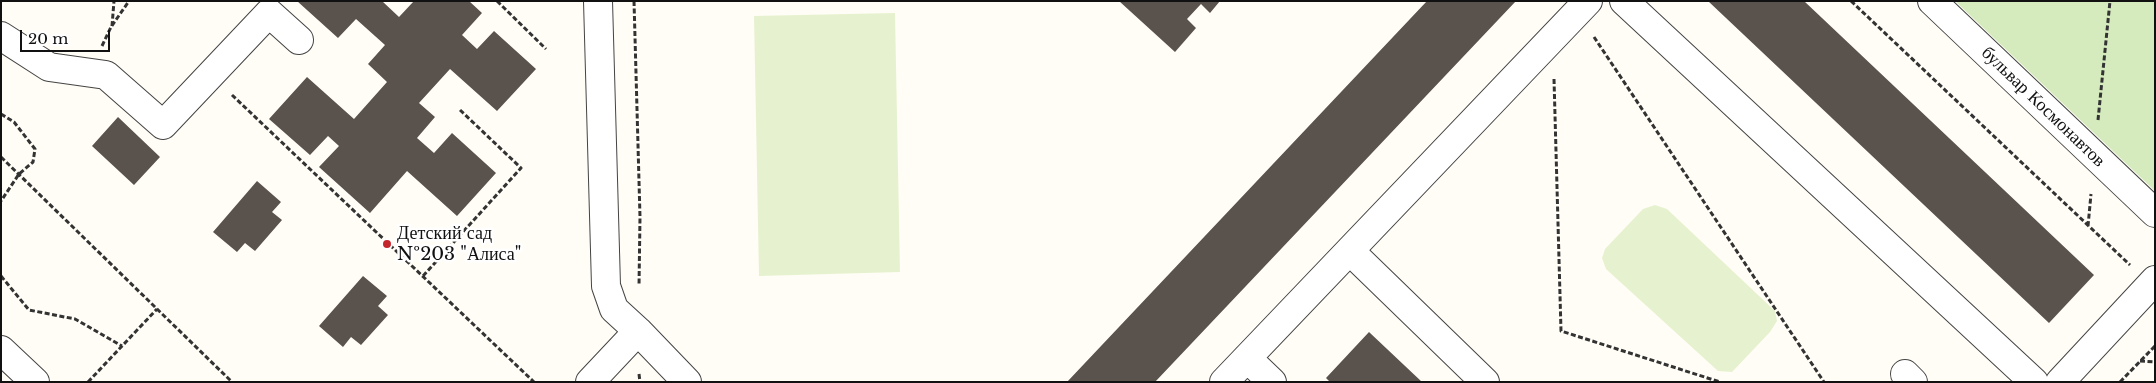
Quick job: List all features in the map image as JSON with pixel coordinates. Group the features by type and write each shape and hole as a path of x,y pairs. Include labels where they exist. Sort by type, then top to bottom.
{"street":[{"path":"598,1 606,286 614,309 638,331 686,382"},
{"path":"1624,1 2034,382"},
{"name":"бульвар Космонавтов","path":"1932,1 2155,213"},
{"path":"1224,382 1583,7"},
{"path":"1,36 49,67 106,75 163,125 269,13 299,40"},
{"path":"1350,250 1485,382"},
{"path":"2060,382 2153,282"},
{"path":"590,382 638,331"},
{"path":"1,350 35,382"},
{"path":"1247,358 1272,382"}],"path":[{"path":"112,27 114,1"},
{"path":"89,72 112,27 129,1"},
{"path":"497,1 546,49"},
{"path":"634,1 640,217 638,331 640,382"},
{"path":"1852,3 1860,1"},
{"path":"2088,226 2110,1"},
{"path":"1852,3 2088,226 2153,282"},
{"path":"1583,7 1824,382"},
{"path":"1552,39 1561,331 1720,382"},
{"path":"210,75 534,382"},
{"path":"423,276 521,168 459,108"},
{"path":"1,114 14,122 35,149 33,162 19,174 1,201"},
{"path":"1,157 232,382"},
{"path":"1,276 29,310 76,319 122,346"},
{"path":"88,382 157,309"},
{"path":"2120,382 2155,346"},
{"path":"2140,361 2155,362"}],"green space":[{"path":"1955,1 2155,1 2155,191"},
{"path":"895,13 900,272 759,276 754,16"},
{"path":"1655,205 1667,209 1775,311 1777,321 1770,332 1732,372 1718,371 1606,269 1602,258 1605,249 1643,209"}],"building":[{"path":"297,1 382,1 399,17 414,1 469,1 482,13 462,35 477,49 494,31 536,69 497,111 450,69 419,103 435,117 417,138 434,153 452,133 496,173 457,216 407,171 370,213 319,167 339,146 328,136 310,155 269,119 307,77 354,119 387,82 368,64 385,45 356,19 338,38"},
{"path":"1119,1 1220,1 1210,13 1201,4 1187,19 1196,28 1175,52"},
{"path":"1427,1 1516,1 1155,382 1067,382"},
{"path":"1708,1 1804,1 2094,275 2049,323"},
{"path":"118,117 160,157 134,185 92,146"},
{"path":"257,181 281,202 272,212 282,220 255,251 245,243 237,252 213,232"},
{"path":"363,276 387,296 378,306 388,315 361,345 351,337 343,347 319,326"},
{"path":"1369,332 1422,382 1330,382 1326,378"}],"place":[{"name":"Детский сад №203 \"Алиса\"","path":"387,244"}]}
